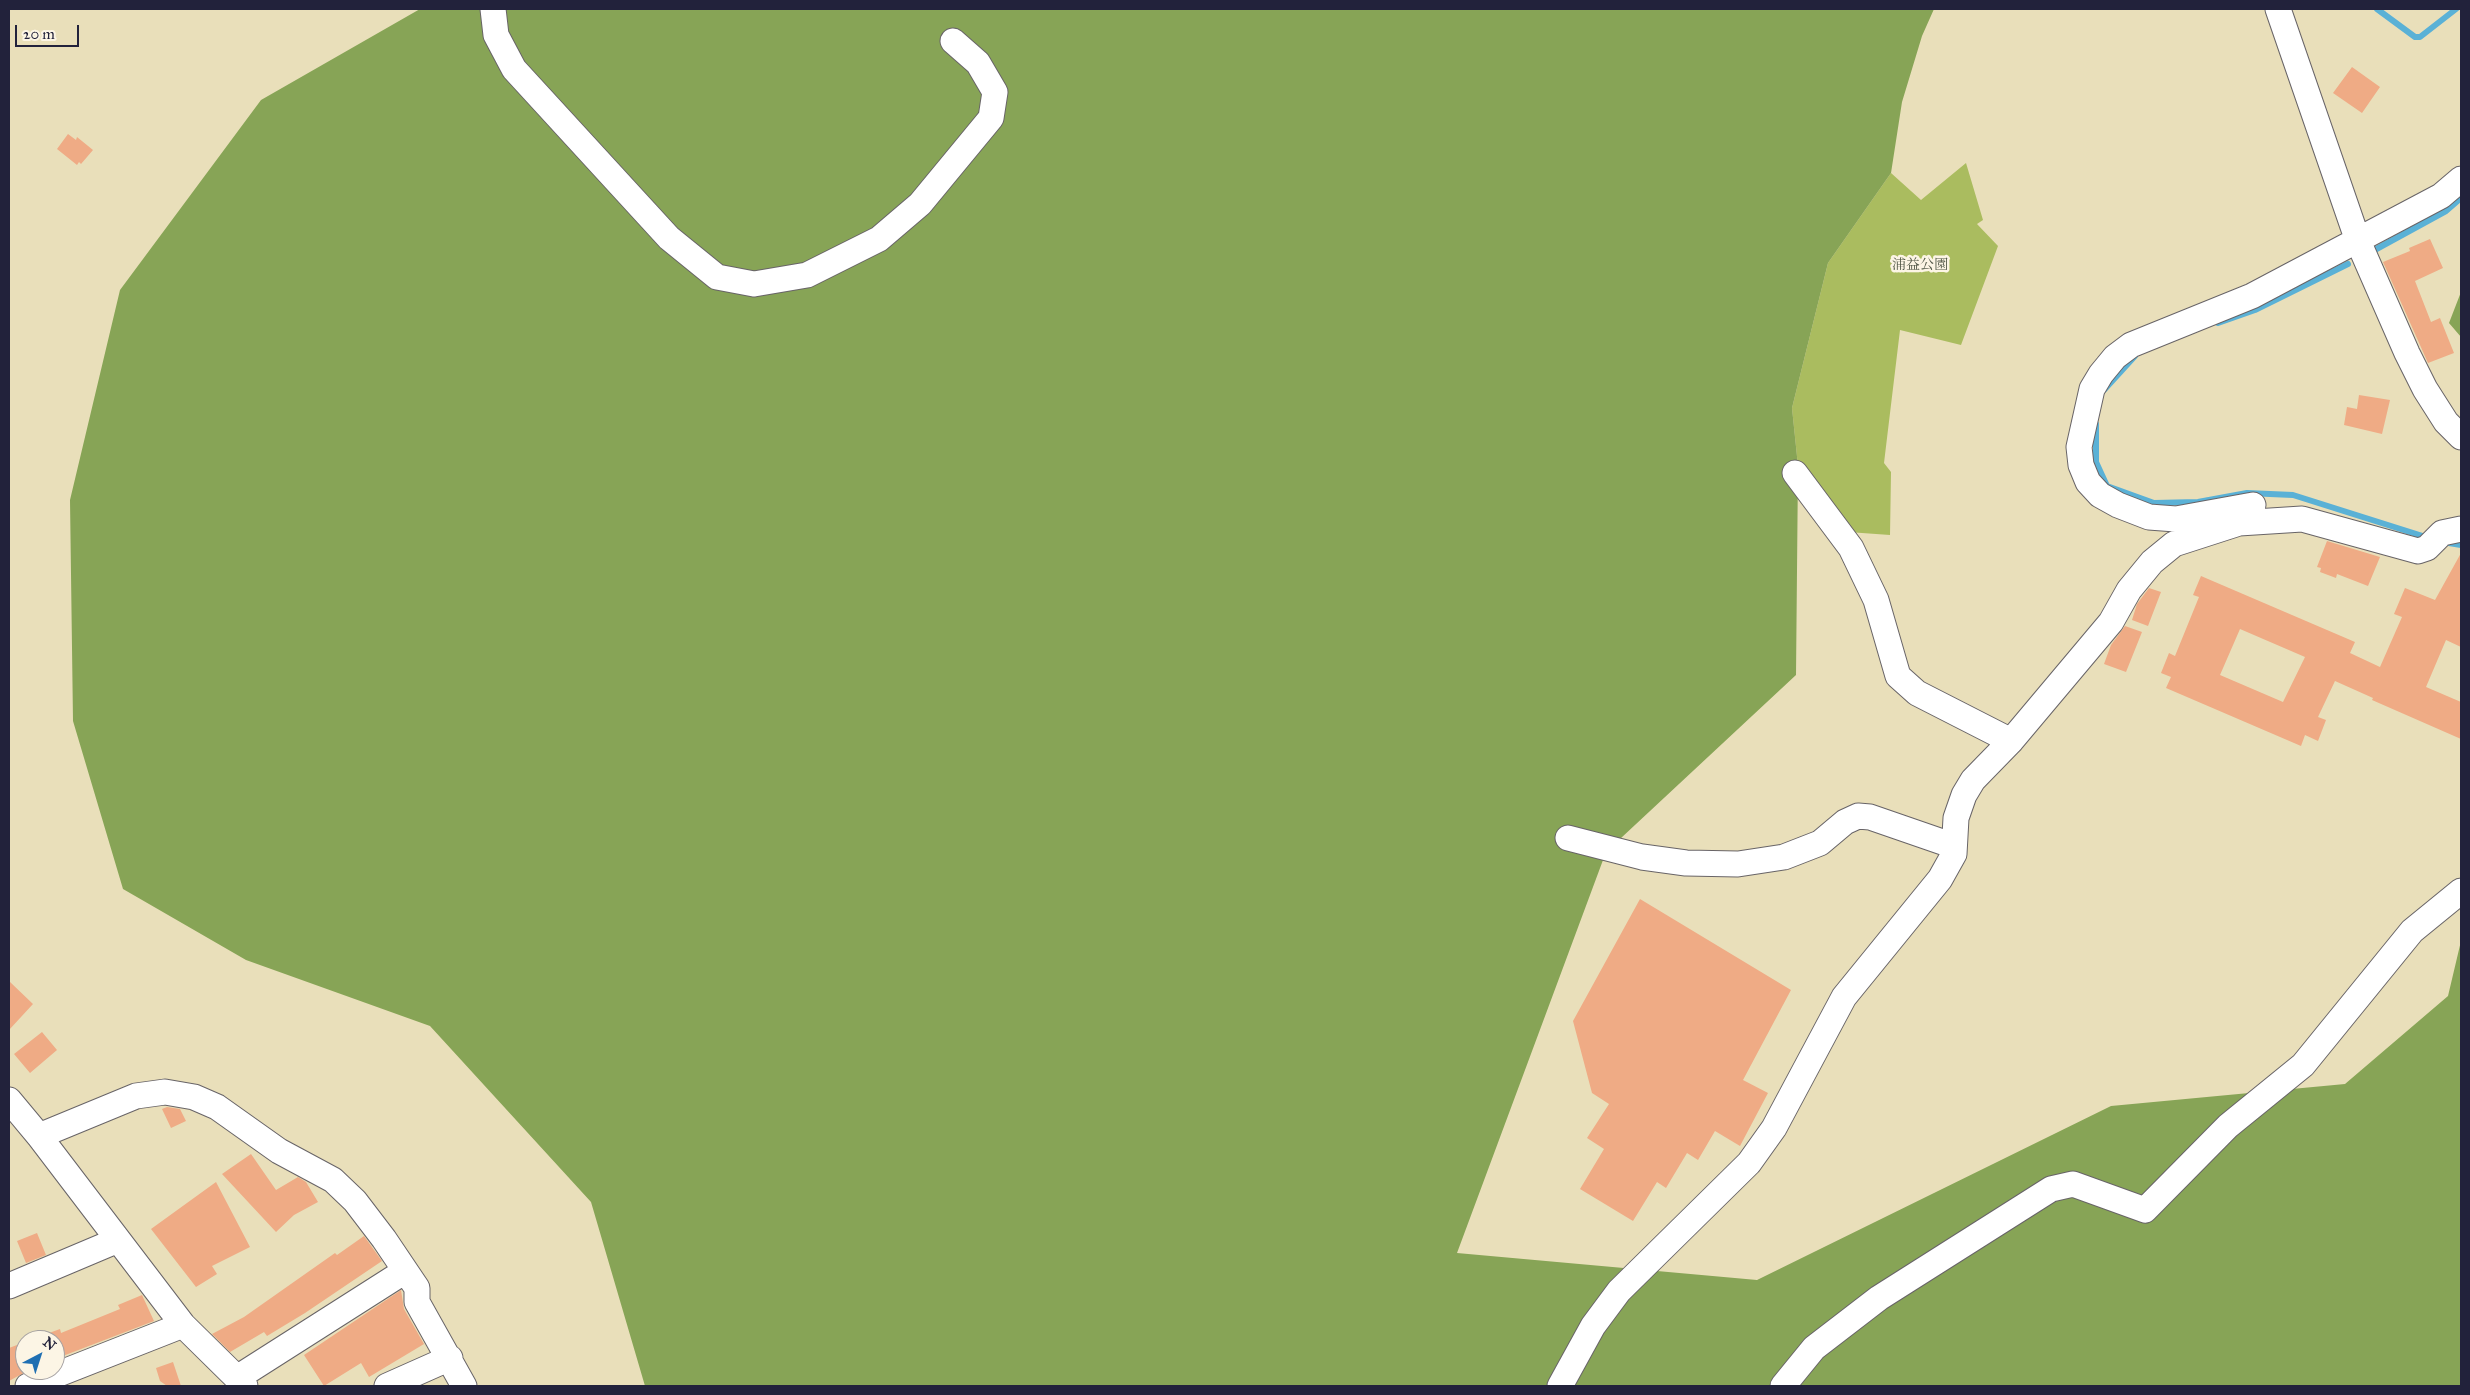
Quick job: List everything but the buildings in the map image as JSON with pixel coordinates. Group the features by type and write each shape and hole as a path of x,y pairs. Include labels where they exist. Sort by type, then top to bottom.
{"street":[{"path":"493,9 496,35 514,69 669,238 717,277 754,284 807,275 879,238 920,204 991,118 995,92 978,63 953,41"},
{"path":"2278,9 2358,241 2406,353 2425,389 2446,422 2461,437"},
{"path":"2443,537 2418,551 2302,519 2278,507 2249,504 2176,519 2149,517 2118,505 2100,495 2088,482 2081,465 2079,447 2092,389 2115,357 2131,345 2252,296 2441,196 2461,179"},
{"path":"1794,473 1851,548 1876,600 1898,676 1917,694 2011,741"},
{"path":"1560,1386 1593,1326 1619,1291 1749,1163 1774,1128 1844,998 1940,879 1954,854 1956,818 1964,795 1973,780 2011,741 2111,622 2135,583 2152,562 2174,544 2239,523 2302,519"},
{"path":"1568,838 1642,856 1686,863 1738,864 1784,856 1820,843 1845,822 1858,816 1870,817 1954,846"},
{"path":"1783,1386 1814,1348 1879,1298 2051,1188 2073,1184 2144,1210 2228,1126 2303,1064 2412,931 2461,891"},
{"path":"39,1136 136,1096 165,1092 194,1097 217,1107 279,1151 333,1180 355,1201 417,1288 417,1302 464,1386"},
{"path":"9,1100 39,1136 183,1325 241,1382 405,1271"},
{"path":"9,1286 118,1240"},
{"path":"28,1386 183,1325"},
{"path":"386,1386 450,1358"}],"green space":[{"path":"420,9 1934,9 1922,36 1902,102 1891,173 1828,263 1792,408 1798,466 1796,675 1606,852 1457,1253 1757,1280 2111,1106 2345,1084 2448,996 2461,941 2461,1386 645,1386 591,1202 430,1026 246,960 123,889 73,721 70,500 120,290 261,100"},
{"name":"浦益公園","path":"1966,163 1983,220 1977,224 1998,246 1961,345 1900,330 1884,463 1891,472 1890,535 1848,532 1798,466 1792,408 1828,263 1891,173 1921,200"},
{"path":"2461,292 2461,337 2449,323"}],"waterway":[{"path":"2377,9 2415,37 2420,37 2456,9"},
{"path":"2371,252 2446,211 2461,198"},
{"path":"2218,323 2255,310 2348,264"},
{"path":"2104,390 2135,356"},
{"path":"2096,424 2096,462 2107,486 2154,503 2198,502 2247,493 2293,495 2429,538"},
{"path":"2443,542 2461,545"}]}
